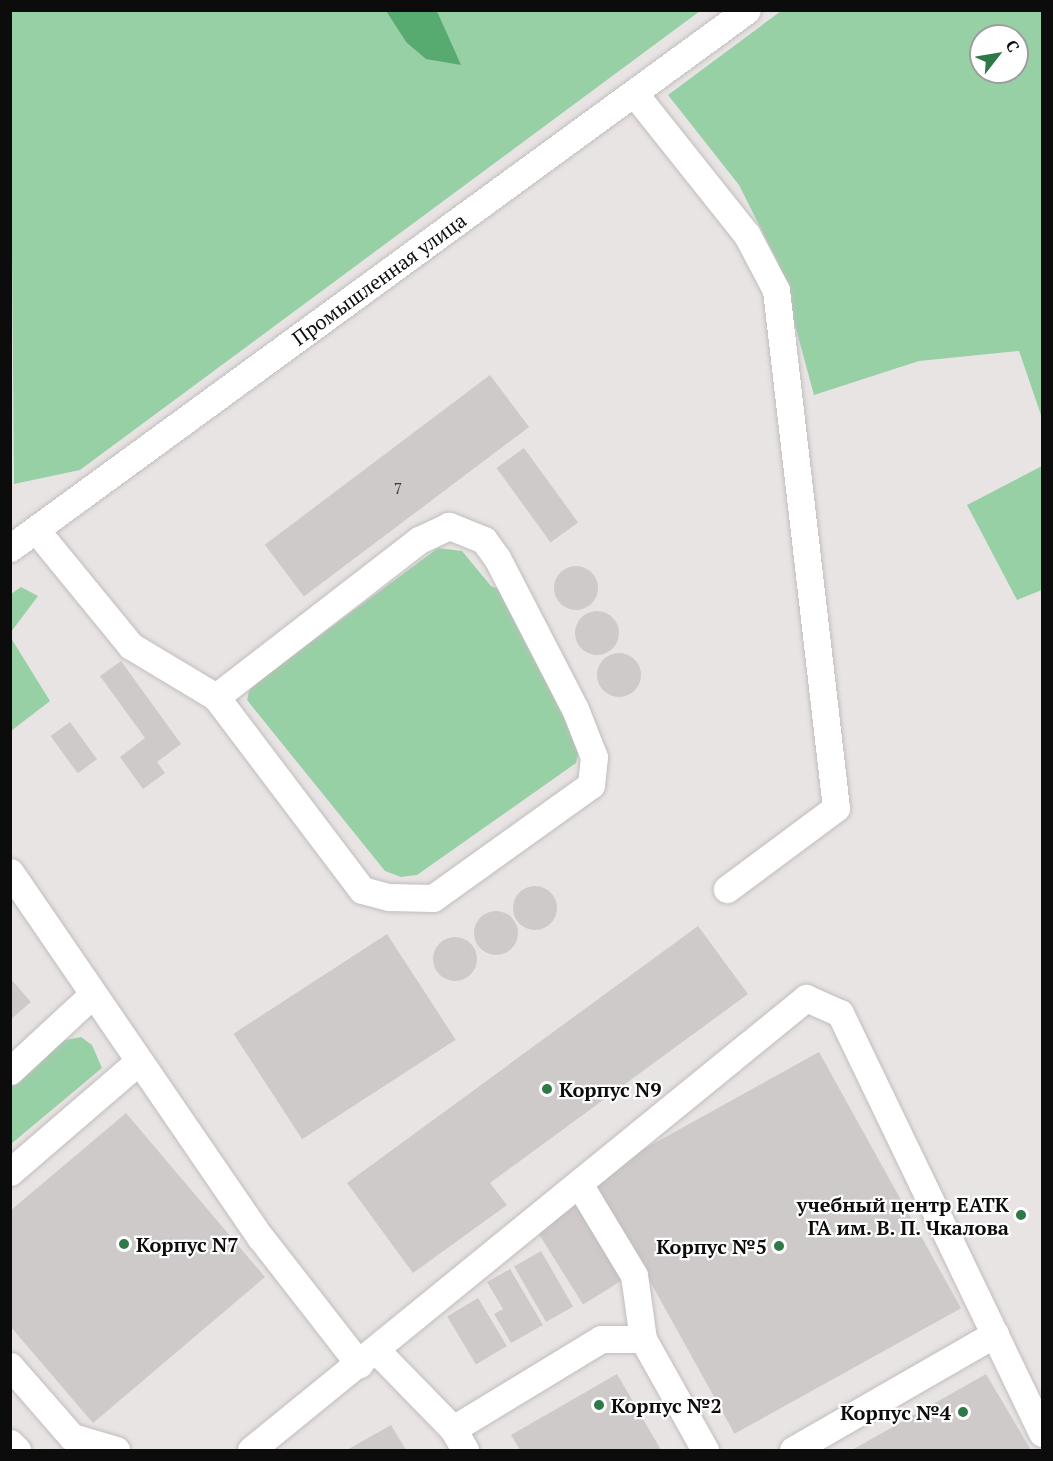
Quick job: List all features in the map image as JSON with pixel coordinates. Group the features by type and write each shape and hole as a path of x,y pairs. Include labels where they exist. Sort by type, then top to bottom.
{"street":[{"name":"Промышленная улица","path":"11,547 747,10"},
{"path":"634,93 747,235 776,290 836,808 728,889"},
{"path":"36,530 131,646 216,697 362,890 389,897 433,898 591,785 594,758 575,709 497,558 484,540 449,526 419,540 216,697"},
{"path":"10,872 92,995 261,1238 367,1357 459,1440 602,1339 643,1339"},
{"path":"10,1071 92,995"},
{"path":"251,1450 806,998 840,1012 1042,1433"},
{"path":"10,1172 138,1062"},
{"path":"579,1184 634,1275 643,1339 705,1450"},
{"path":"793,1450 995,1334"},
{"path":"10,1366 72,1437 116,1450"},
{"path":"10,1443 17,1450"}],"shaded area":[{"path":"10,11 386,11 406,42 460,65 437,11 700,11 80,470 14,484"},
{"path":"386,11 437,11 461,65 426,59 406,42"},
{"path":"781,11 1042,11 1042,418 1019,351 919,361 814,395 778,263 739,185 668,95"},
{"path":"1042,466 1042,590 1017,600 967,505"},
{"path":"438,548 462,551 491,586 501,590 580,746 576,763 417,875 401,877 385,871 247,700 250,687"},
{"path":"21,587 38,596 11,632 11,594"},
{"path":"11,638 50,701 11,731"},
{"path":"81,1037 92,1045 102,1068 11,1144 11,1084 61,1041"}],"building":[{"path":"490,375 529,427 304,597 265,545"},
{"path":"524,448 578,522 551,542 496,468"},
{"path":"576,566 592,572 598,588 592,604 576,610 560,604 554,588 560,572"},
{"path":"597,611 613,617 619,633 613,649 597,655 581,649 575,633 581,617"},
{"path":"619,653 635,659 641,675 635,691 619,697 603,691 597,675 603,659"},
{"path":"121,661 181,744 157,762 165,773 143,789 120,757 145,738 100,676"},
{"path":"70,722 97,759 78,773 51,736"},
{"path":"535,886 551,892 557,908 551,924 535,930 519,924 513,908 519,892"},
{"path":"496,911 512,917 518,933 512,949 496,955 480,949 474,933 480,917"},
{"name":"Корпус N9","path":"698,926 748,994 490,1183 507,1205 413,1273 347,1183"},
{"path":"387,934 456,1040 302,1139 234,1034"},
{"path":"455,937 471,943 477,959 471,975 455,981 439,975 433,959 439,943"},
{"path":"10,978 31,1002 10,1020"},
{"name":"Корпус №5","path":"819,1052 961,1308 735,1434 592,1178"},
{"name":"Корпус N7","path":"126,1113 265,1277 93,1423 10,1326 10,1211"},
{"path":"578,1204 625,1279 583,1305 536,1230"},
{"path":"541,1251 573,1306 546,1322 514,1266"},
{"path":"510,1269 543,1325 511,1343 494,1314 503,1309 487,1282"},
{"path":"478,1298 507,1346 476,1365 447,1317"},
{"name":"Корпус №2","path":"617,1374 661,1450 520,1450 511,1435"},
{"name":"Корпус №4","path":"986,1374 1031,1450 852,1450"},
{"path":"391,1425 406,1450 347,1450"}],"place":[{"name":"Корпус N9","path":"547,1089"},
{"name":"учебный центр ЕАТК ГА им. В. П. Чкалова","path":"1021,1215"},
{"name":"Корпус N7","path":"124,1244"},
{"name":"Корпус №5","path":"779,1246"},
{"name":"Корпус №2","path":"599,1405"},
{"name":"Корпус №4","path":"963,1412"}]}
